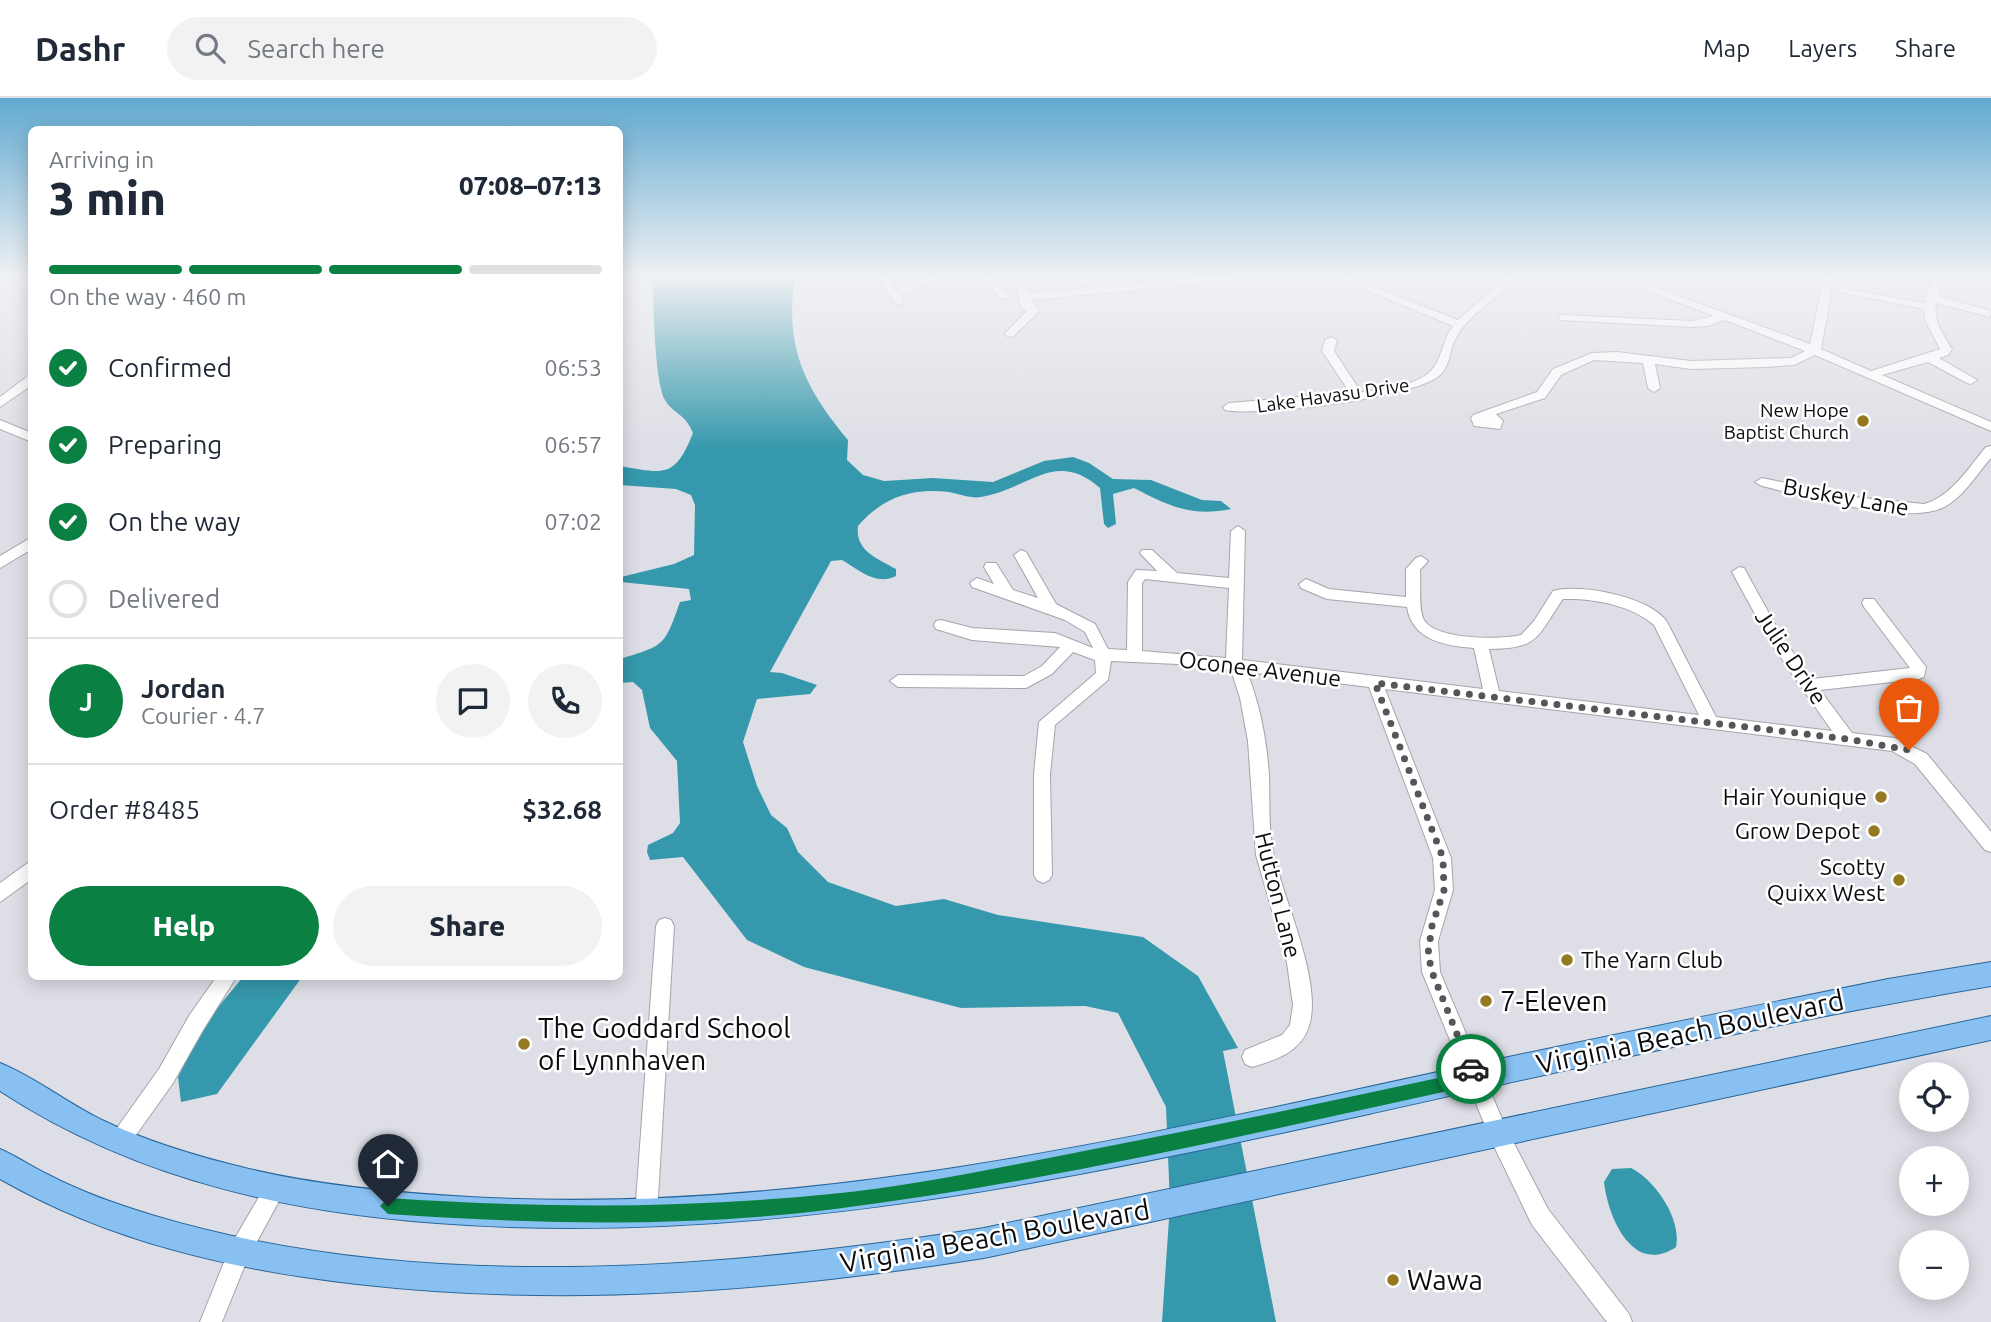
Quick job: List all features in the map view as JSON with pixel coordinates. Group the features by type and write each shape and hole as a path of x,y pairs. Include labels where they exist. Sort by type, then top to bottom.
{"main road":[{"name":"Virginia Beach Boulevard","path":"2,1080 61,1114 119,1142 199,1171 274,1190 361,1203 452,1212 646,1215 833,1202 967,1182 1262,1124 1888,991 1991,974"},
{"name":"Virginia Beach Boulevard","path":"0,1163 89,1207 164,1233 239,1253 395,1275 467,1281 545,1284 662,1281 780,1272 985,1243 1991,1028"}],"street":[{"name":"Lake Havasu Drive","path":"1229,407 1260,407 1411,386 1429,379 1442,366 1448,341 1452,335"},
{"path":"1776,335 1873,374 1991,427"},
{"path":"1487,413 1541,395 1552,376 1583,360 1605,355 1691,365 1785,362 1803,359 1815,350 1818,335"},
{"path":"1873,374 1940,356 1946,349 1937,335"},
{"path":"1331,340 1328,351 1357,395"},
{"path":"1931,359 1971,380"},
{"path":"1648,360 1654,388"},
{"path":"0,403 28,382"},
{"path":"0,424 28,437"},
{"name":"Buskey Lane","path":"1762,482 1902,509 1927,509 1941,504 1991,450"},
{"name":"Hutton Lane","path":"1238,531 1233,657 1242,673 1254,734 1260,772 1260,826 1265,856 1289,935 1302,1009 1301,1022 1290,1042 1252,1057"},
{"path":"0,563 27,550"},
{"path":"1147,553 1172,576"},
{"path":"1021,555 1052,610"},
{"path":"1421,561 1413,569 1416,621 1429,634 1505,645 1525,640 1563,593 1642,608 1660,622 1711,723"},
{"path":"991,567 1008,594"},
{"name":"Julie Drive","path":"1739,572 1776,641 1847,739"},
{"path":"1133,654 1136,578 1151,574 1236,584"},
{"path":"977,583 1086,625 1093,630 1102,655 1103,676 1047,722 1042,774 1043,875"},
{"path":"1306,584 1327,593 1415,603"},
{"path":"1809,685 1919,674 1918,667 1869,603"},
{"path":"941,625 972,634 1038,635 1102,655"},
{"path":"1480,643 1492,696"},
{"path":"898,681 1026,682 1047,670 1072,644"},
{"name":"Oconee Avenue","path":"1102,655 1133,654 1237,665 1847,739 1909,750 1921,759 1991,845"},
{"path":"1375,683 1443,858 1444,890 1432,926 1428,954 1432,972 1498,1133 1540,1217 1621,1322"},
{"path":"0,894 28,871"},
{"path":"646,1215 664,926"},
{"path":"119,1142 166,1076 219,980"},
{"path":"211,1322 239,1253 274,1190"}],"water":[{"path":"656,335 794,335 801,365 809,384 848,440 847,460 863,475 884,481 933,478 993,482 1044,461 1073,457 1089,463 1113,479 1151,480 1202,500 1221,501 1231,509 1192,511 1158,500 1134,488 1113,494 1116,524 1108,528 1104,524 1100,488 1084,477 1055,471 981,497 935,491 911,493 888,501 858,526 858,535 869,553 896,569 896,576 889,579 875,578 842,560 831,561 770,672 782,673 817,685 810,694 757,699 743,742 757,786 771,815 787,828 798,852 828,882 896,906 944,899 998,915 1143,937 1198,976 1238,1048 1223,1051 1276,1322 1162,1322 1170,1204 1166,1107 1118,1013 1085,1006 961,1008 804,967 747,940 683,857 650,860 648,845 673,833 680,823 677,761 650,728 642,690 633,682 623,683 623,658 646,651 661,642 670,628 680,602 691,600 689,589 623,582 623,577 674,564 694,555 695,505 691,495 676,489 623,485 623,467 648,471 667,469 680,458 693,433 686,421 665,400"},
{"path":"241,980 300,980 217,1094 181,1102 178,1077 204,1024"},
{"path":"1631,1168 1649,1181 1671,1213 1677,1236 1676,1247 1661,1254 1647,1254 1635,1249 1625,1239 1611,1211 1604,1182 1612,1169"}],"way so far":[{"path":"1471,1069 1448,1015 1428,954 1432,926 1440,909 1444,890 1443,858 1375,683 1895,745 1909,750"}],"place":[{"name":"New Hope Baptist Church","path":"1863,421"},
{"name":"Hair Younique","path":"1881,797"},
{"name":"Grow Depot","path":"1874,831"},
{"name":"Scotty Quixx West","path":"1899,880"},
{"name":"The Yarn Club","path":"1567,960"},
{"name":"7-Eleven","path":"1486,1001"},
{"name":"The Goddard School of Lynnhaven","path":"524,1044"},
{"name":"Wawa","path":"1393,1280"}],"route":[{"path":"388,1206 452,1212 566,1216 646,1215 833,1202 967,1182 1262,1124 1475,1077 1471,1069"}]}
